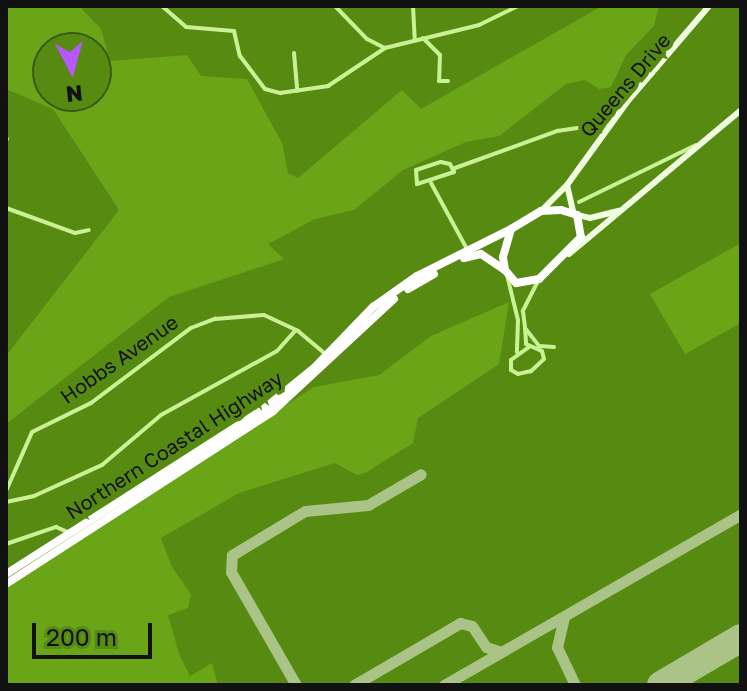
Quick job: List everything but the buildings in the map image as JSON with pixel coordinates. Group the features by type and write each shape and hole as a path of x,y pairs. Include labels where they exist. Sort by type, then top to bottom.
{"highway":[{"path":"541,211 575,214 581,237 564,258 539,279 516,283 506,271 503,247 511,229 541,211"},
{"name":"Northern Coastal Highway","path":"6,584 72,536 261,411 327,355 373,307 417,276 511,229"},
{"name":"Northern Coastal Highway","path":"6,574 281,405 408,289 473,254 489,256 506,271"}],"main road":[{"name":"Queens Drive","path":"541,211 567,185 611,123 709,6"},
{"path":"564,258 741,110"},
{"path":"567,185 575,214 590,218 622,210"}],"street":[{"path":"162,6 186,27 234,31 240,56 265,89 297,91 334,83 385,48 479,25 518,6"},
{"path":"335,6 367,39 385,48"},
{"path":"413,6 415,40"},
{"path":"726,6 739,6"},
{"path":"423,38 440,55 439,81 448,81"},
{"path":"294,53 297,91"},
{"path":"455,168 441,162 416,170 417,184 431,183 455,168 557,131 611,123"},
{"path":"579,202 705,140"},
{"path":"431,183 468,251"},
{"path":"6,208 75,233 89,230"},
{"path":"506,271 518,320 517,353 511,370 531,371 544,355 529,347 523,336 523,311 539,279"},
{"name":"Hobbs Avenue","path":"6,491 32,432 91,403 191,328 215,319 264,315 296,330 327,355"},
{"path":"525,328 539,346 554,347"},
{"path":"6,502 34,496 102,465 161,415 277,351 296,330"},
{"path":"517,353 529,347"},
{"path":"6,544 56,527 72,536"}],"green space":[{"path":"6,6 79,6 102,32 32,32 32,100 6,89"},
{"path":"602,6 659,6 654,26 626,55 611,87 599,89 585,80 566,84 499,136 466,142 403,170 354,210 315,219 268,244 284,259 169,297 6,424 6,356 119,210 55,112 112,112 112,61 187,55 201,76 247,79 282,143 288,173 298,178 402,90 421,109"},
{"path":"741,243 741,323 685,354 650,294"},
{"path":"509,302 499,364 418,418 413,443 365,473 357,475 335,463 239,493 161,538 172,567 191,594 188,608 168,615 179,654 190,676 212,663 218,685 6,685 6,586 314,387 379,375 431,336"}],"taxiway":[{"path":"296,685 231,572 232,555 305,511 368,505 421,474"},
{"path":"444,685 741,514"},
{"path":"564,617 557,647 575,685"},
{"path":"354,685 460,623 472,626 486,647 501,652"}],"runway":[{"path":"661,685 741,638"}]}
